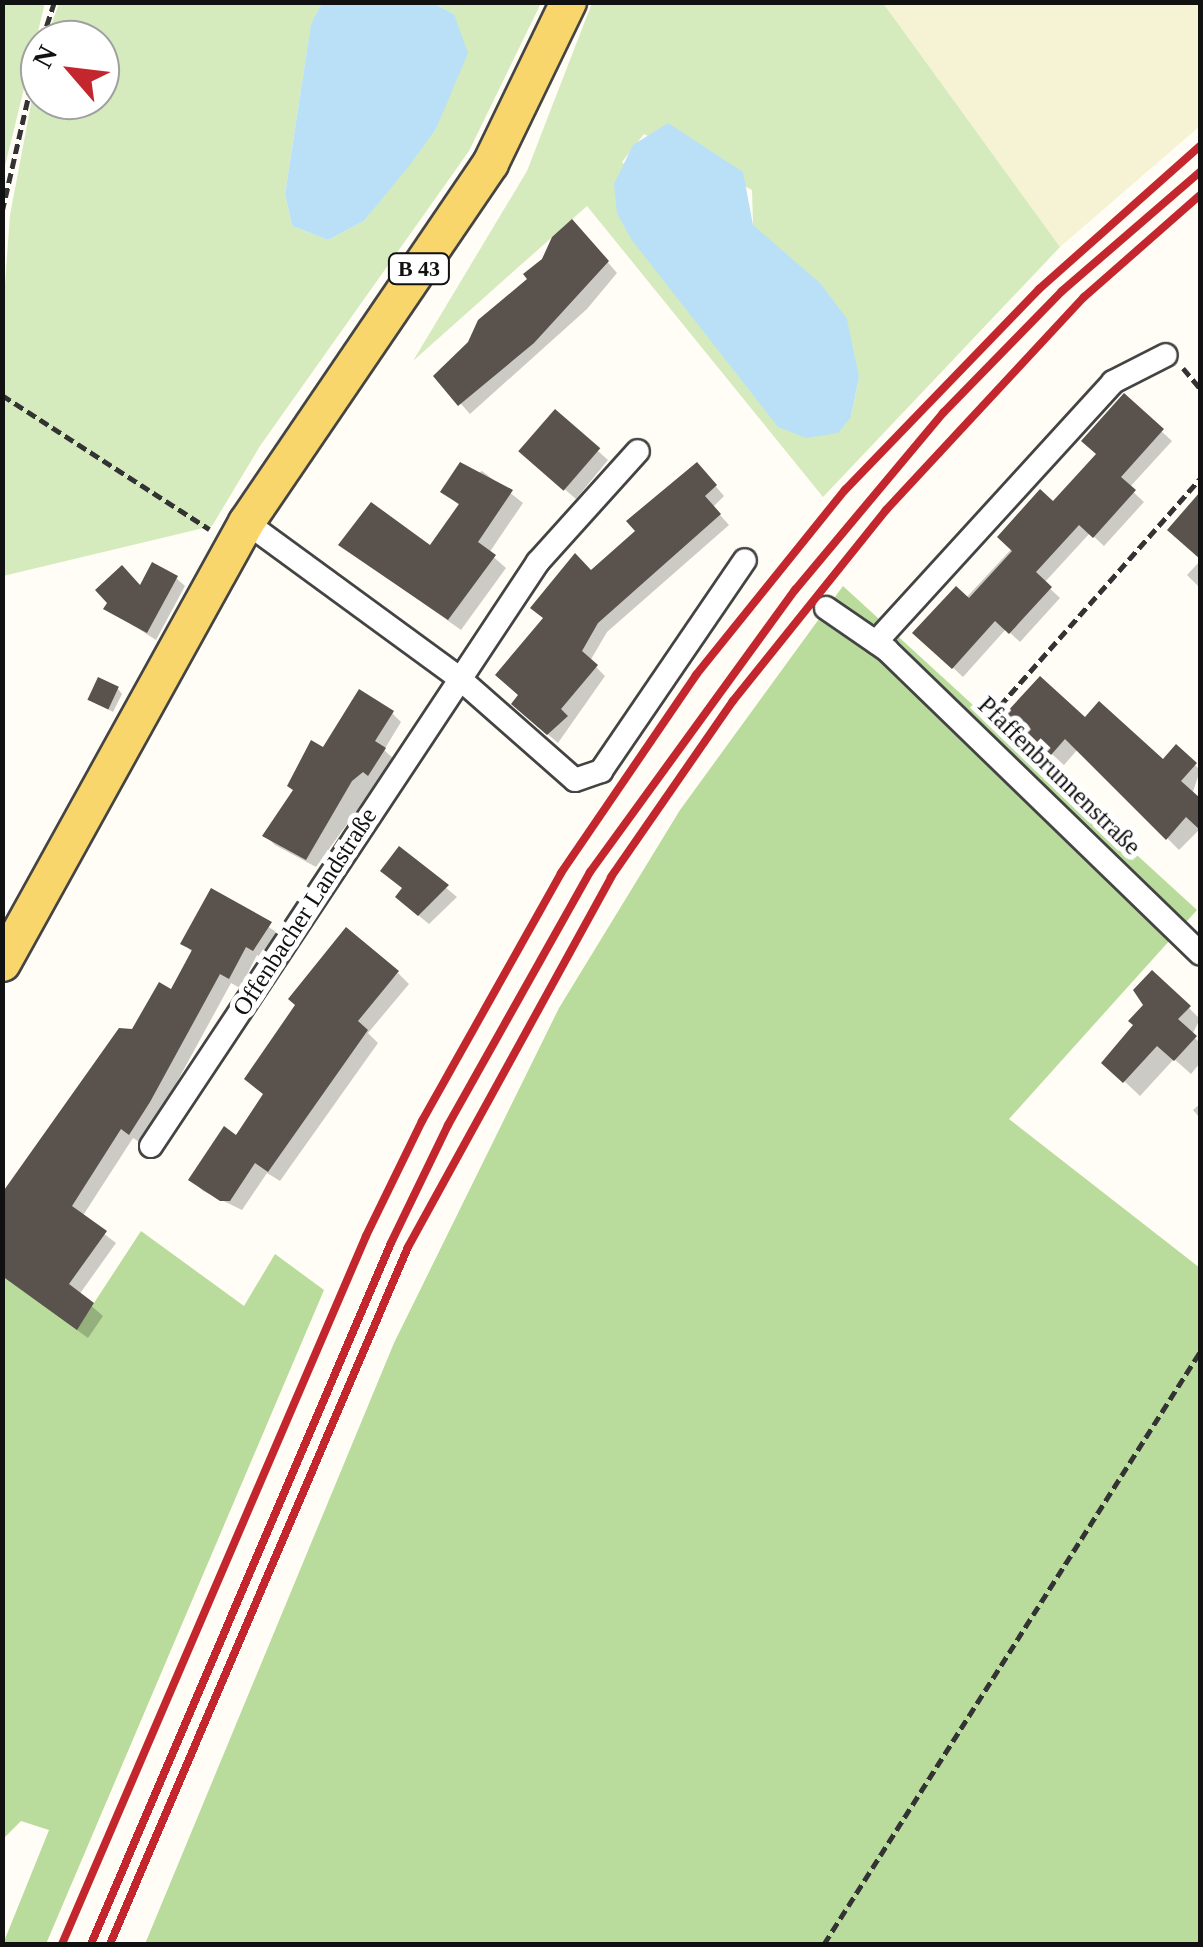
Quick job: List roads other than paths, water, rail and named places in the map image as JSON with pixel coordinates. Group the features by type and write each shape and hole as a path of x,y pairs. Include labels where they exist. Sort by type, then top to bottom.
{"main road":[{"name":"B 43","path":"2,963 239,533 490,163 568,2"}],"street":[{"path":"876,642 1113,382 1166,354"},
{"name":"Offenbacher Landstraße","path":"151,1146 538,562 638,451"},
{"path":"239,533 460,678 568,776 592,778 744,560"},
{"name":"Pfaffenbrunnenstraße","path":"826,608 876,642 976,732 1200,953"}],"water":[{"path":"322,3 433,3 454,14 468,53 436,129 409,166 364,221 328,240 292,226 285,194 311,24"},
{"path":"668,123 743,172 753,225 821,284 847,319 859,377 851,417 838,433 806,438 778,427 631,239 617,213 614,184 633,145"}],"railway":[{"path":"62,1944 366,1236 422,1121 561,873 696,675 845,490 1039,289 1200,146"},
{"path":"91,1944 391,1243 448,1125 590,872 795,590 943,413 1062,291 1200,172"},
{"path":"110,1944 408,1247 611,877 733,701 886,510 1084,297 1200,195"}]}
